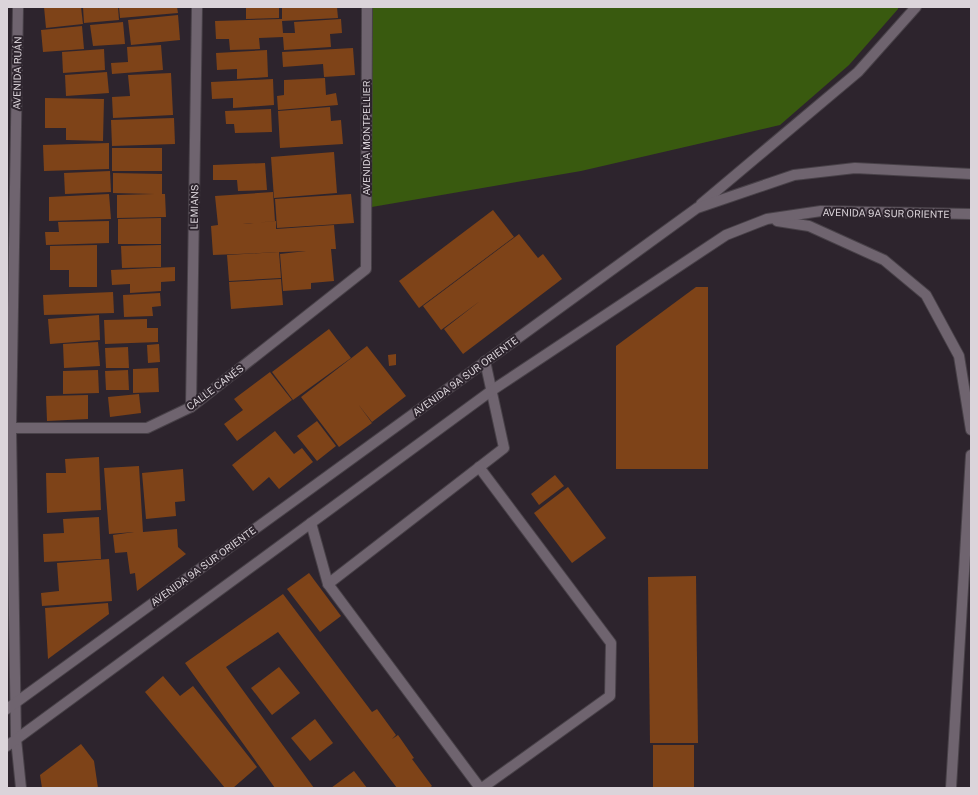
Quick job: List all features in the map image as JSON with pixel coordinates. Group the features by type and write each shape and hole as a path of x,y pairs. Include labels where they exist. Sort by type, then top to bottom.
{"main road":[{"name":"AVENIDA RUÁN","path":"18,7 11,428 11,706 21,788"},
{"name":"LEMIANS","path":"191,407 197,7"},
{"name":"AVENIDA MONTPELLIER","path":"366,269 368,7"},
{"path":"697,208 858,72 916,7"},
{"name":"AVENIDA 9A SUR ORIENTE","path":"11,706 697,208 794,175 855,168 971,174"},
{"name":"AVENIDA 9A SUR ORIENTE","path":"7,746 491,391 726,235 767,219 821,211 971,214"},
{"path":"767,219 809,226 884,260 926,295 959,356 971,430"},
{"name":"CALLE CANÉS","path":"11,428 147,428 191,407 366,269"},
{"path":"328,584 504,448 502,433 485,361"},
{"path":"952,788 971,455"},
{"path":"311,523 328,584 481,788 610,696 611,643 479,467"}],"green space":[{"path":"371,7 898,7 898,9 849,65 780,125 581,171 366,208"}],"building":[{"path":"44,7 81,7 83,24 46,28"},
{"path":"83,7 118,7 119,20 84,23"},
{"path":"119,7 177,7 178,13 120,18"},
{"path":"246,7 279,7 279,18 246,19"},
{"path":"282,7 337,7 338,18 282,21 283,33 295,33 294,22 341,19 342,33 330,34 331,47 284,50 283,37 259,38 260,49 230,50 229,39 216,39 215,21 282,19"},
{"path":"178,15 180,40 131,45 128,20"},
{"path":"123,22 125,44 93,46 90,25"},
{"path":"82,26 84,49 43,52 41,30"},
{"path":"161,45 163,70 112,74 111,63 128,62 127,47"},
{"path":"353,48 355,75 324,77 323,64 283,67 282,52"},
{"path":"104,49 105,70 63,73 62,52"},
{"path":"267,50 268,77 237,79 237,69 217,70 216,53"},
{"path":"107,72 109,93 66,96 65,75"},
{"path":"171,73 173,115 113,118 112,97 130,96 128,75"},
{"path":"325,78 326,95 336,93 338,105 278,110 277,96 284,95 284,80"},
{"path":"273,79 274,105 233,108 233,98 212,99 211,82"},
{"path":"45,98 104,99 103,141 66,140 66,128 45,128"},
{"path":"330,107 331,121 341,120 343,144 280,148 278,111"},
{"path":"271,109 272,132 235,133 234,124 226,124 225,111"},
{"path":"174,118 175,144 112,146 111,120"},
{"path":"109,143 109,169 44,171 43,145"},
{"path":"112,148 162,148 162,171 112,171"},
{"path":"334,152 337,193 274,198 271,157"},
{"path":"265,163 267,190 238,191 237,180 213,180 213,165"},
{"path":"110,171 111,192 65,194 64,173"},
{"path":"113,173 162,174 162,194 165,194 166,217 117,218 117,195 154,194 113,193"},
{"path":"273,192 275,221 243,224 276,221 276,229 334,225 336,249 331,249 334,281 311,283 311,289 283,291 280,254 306,251 213,255 211,226 218,225 215,196"},
{"path":"109,194 111,219 49,221 49,197"},
{"path":"351,194 354,223 277,228 275,199"},
{"path":"493,210 514,237 419,308 399,281"},
{"path":"161,218 161,244 118,244 118,219"},
{"path":"109,221 109,243 46,245 45,232 59,232 58,222"},
{"path":"519,234 538,258 543,254 562,279 463,354 444,329 480,301 441,330 423,306"},
{"path":"97,245 97,287 69,287 69,270 50,270 50,246"},
{"path":"161,245 161,267 122,268 121,246"},
{"path":"279,252 281,278 229,281 227,255"},
{"path":"175,267 175,281 161,282 161,291 130,293 130,284 112,285 111,270"},
{"path":"281,279 283,305 231,309 229,282"},
{"path":"696,287 708,287 708,469 616,469 616,346"},
{"path":"113,292 114,313 44,315 43,295"},
{"path":"160,293 161,306 152,307 153,316 124,317 123,295"},
{"path":"99,315 100,340 50,344 48,319"},
{"path":"147,319 147,328 158,328 158,342 105,344 104,320"},
{"path":"329,329 351,358 293,400 272,372"},
{"path":"98,342 100,366 64,368 63,344"},
{"path":"159,344 160,362 148,363 147,345"},
{"path":"367,346 406,396 372,422 358,404 372,423 339,447 301,397"},
{"path":"128,347 129,368 106,368 105,348"},
{"path":"396,354 396,365 389,366 388,355"},
{"path":"158,368 159,392 133,393 133,369"},
{"path":"98,370 99,393 63,394 63,371"},
{"path":"128,370 129,390 106,390 105,371"},
{"path":"270,372 292,400 237,441 224,424 243,410 234,399"},
{"path":"139,394 141,413 110,417 108,397"},
{"path":"88,395 88,419 47,421 46,396"},
{"path":"317,421 336,446 317,461 297,436"},
{"path":"275,431 294,454 302,448 313,462 279,489 269,477 253,491 232,465"},
{"path":"99,457 101,510 47,513 46,473 66,473 65,459"},
{"path":"139,466 143,532 177,529 178,547 186,554 137,591 135,573 130,574 127,552 115,553 113,535 134,532 109,534 104,468"},
{"path":"183,469 185,501 175,502 176,516 146,519 142,473"},
{"path":"555,475 564,486 539,505 531,494"},
{"path":"568,487 606,538 572,563 534,513"},
{"path":"99,517 101,559 44,562 43,534 64,533 63,519"},
{"path":"109,559 112,601 42,606 41,593 59,591 57,563"},
{"path":"309,573 341,616 320,632 287,589"},
{"path":"696,576 698,743 650,743 648,577"},
{"path":"283,594 372,712 377,709 396,735 392,739 398,735 414,758 412,759 432,786 429,788 397,788 278,632 226,667 314,788 275,788 185,663"},
{"path":"108,603 109,614 48,659 45,608"},
{"path":"279,667 300,693 272,715 251,688"},
{"path":"163,676 180,696 193,686 257,767 233,788 225,788 145,692"},
{"path":"315,719 333,743 310,761 291,738"},
{"path":"81,744 94,761 98,788 42,788 40,775"},
{"path":"653,745 694,745 694,788 653,788"},
{"path":"354,771 367,788 331,788"}]}
